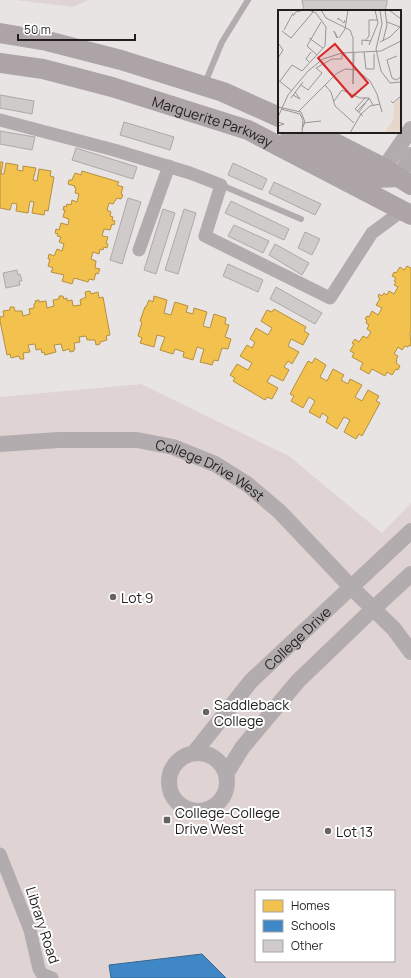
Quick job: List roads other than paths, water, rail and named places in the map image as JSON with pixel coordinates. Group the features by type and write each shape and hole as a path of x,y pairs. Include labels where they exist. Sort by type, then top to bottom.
{"main road":[{"name":"Marguerite Parkway","path":"0,33 47,41 121,60 223,92 278,117"},
{"name":"Marguerite Parkway","path":"0,63 43,69 112,86 248,130 407,213"},
{"path":"248,130 275,130 278,132"},
{"path":"281,133 376,178 398,176"},
{"path":"315,133 398,176"}],"street":[{"path":"0,120 190,172 221,185 205,236 330,298 372,233 407,213"},
{"path":"398,176 411,129"},
{"path":"398,176 411,155"},
{"path":"139,250 169,166"},
{"name":"College Drive West","path":"0,444 60,440 137,440 173,447 216,464 247,484 280,512 351,587 394,629 411,652"},
{"name":"College Drive","path":"411,531 251,681 194,753 184,756 176,762 171,771 169,789 179,804 187,809 205,811 220,801 225,793 227,783 226,774 242,748 298,681 411,574"},
{"path":"194,753 214,758 226,774"},
{"name":"Library Road","path":"0,854 30,930 39,969 42,974 52,978"}],"lane":[{"path":"203,86 222,42 248,0"},
{"path":"221,185 301,219"}],"place":[{"name":"Lot 9","path":"113,597"},
{"name":"Saddleback College","path":"206,712"},
{"name":"College-College Drive West","path":"167,820"},
{"name":"Lot 13","path":"328,831"}]}
